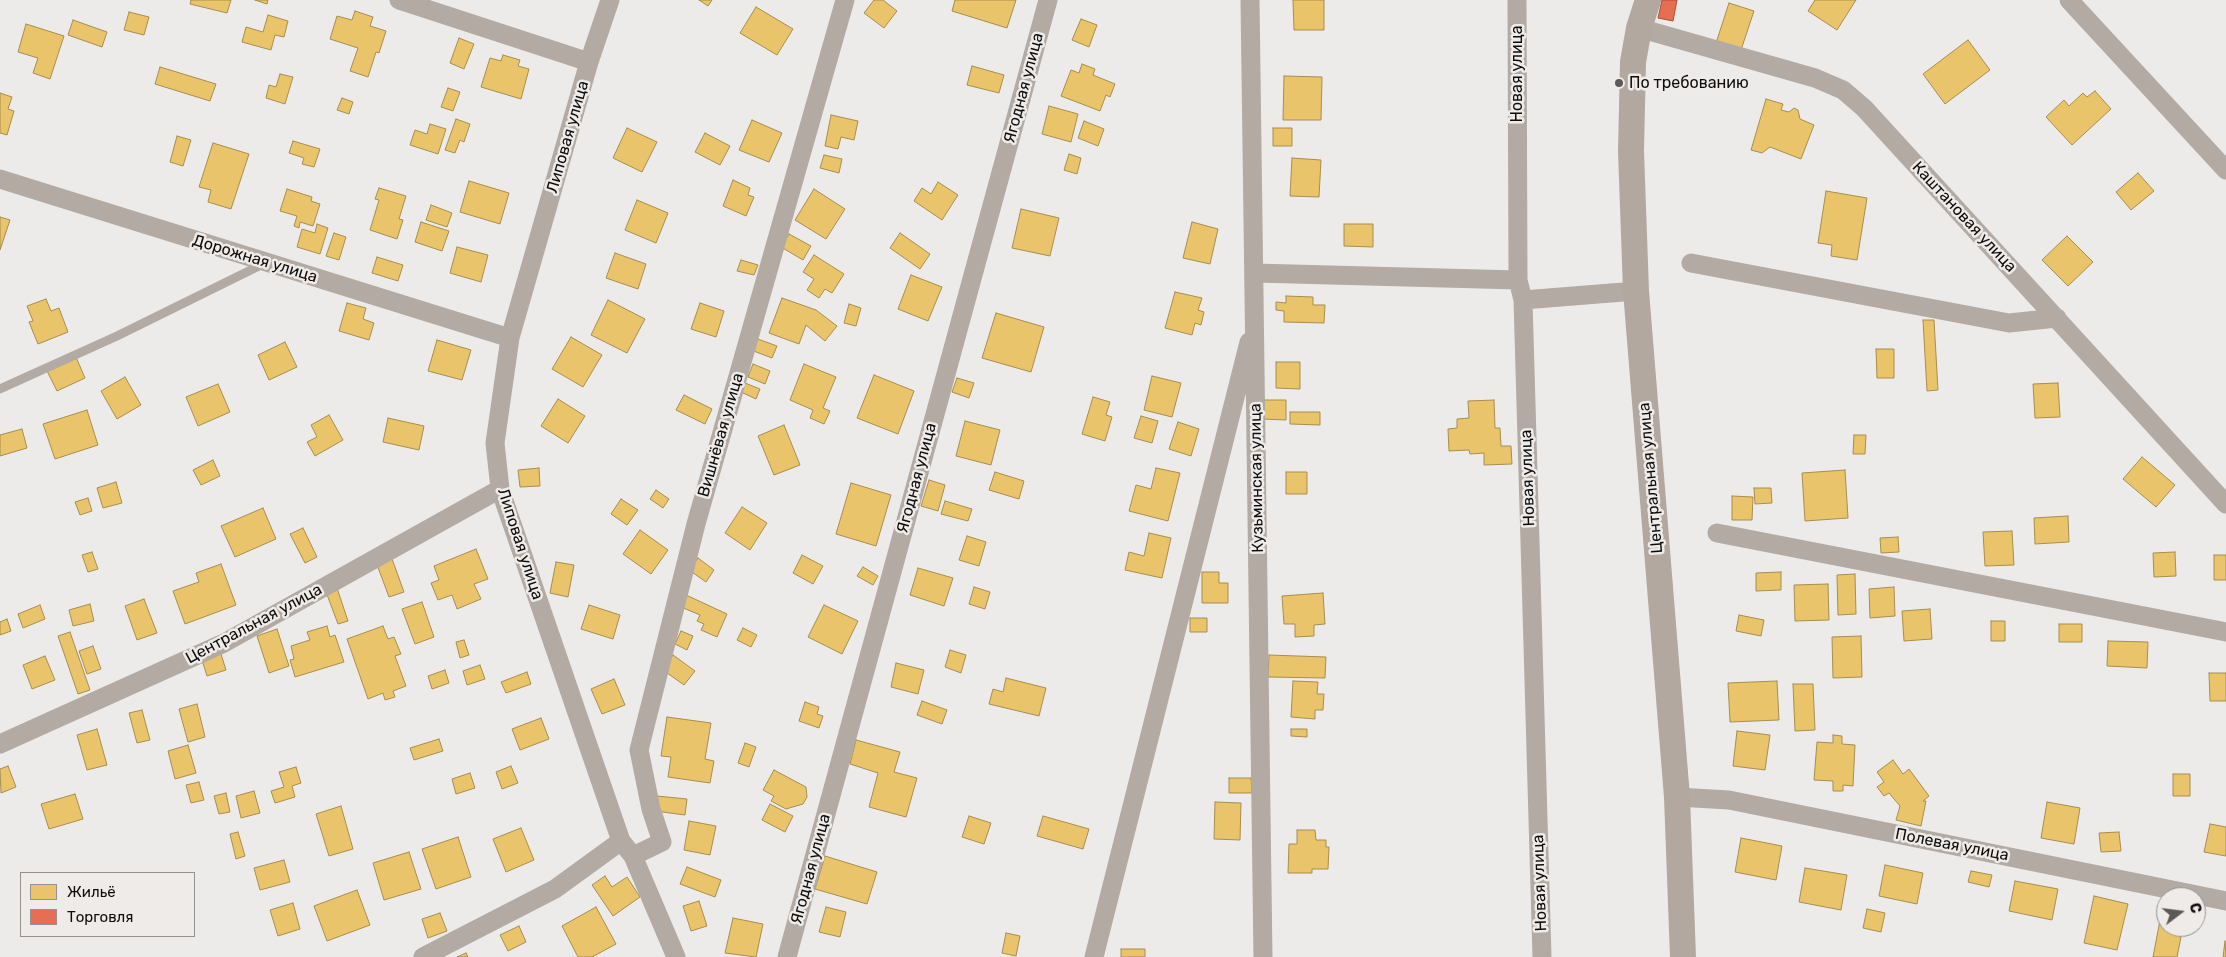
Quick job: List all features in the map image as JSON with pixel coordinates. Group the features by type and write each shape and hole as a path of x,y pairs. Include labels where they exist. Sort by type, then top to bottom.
{"street":[{"path":"399,0 589,62"},
{"name":"Липовая улица","path":"610,0 589,62 510,338 495,443 500,489 621,841 633,856 676,957"},
{"name":"Вишнёвая улица","path":"633,856 662,842 651,809 639,750 696,524 845,0"},
{"name":"Ягодная улица","path":"787,957 1048,0"},
{"name":"Кузьминская улица","path":"1250,0 1264,957"},
{"name":"Новая улица","path":"1517,0 1518,280 1523,300 1542,957"},
{"name":"Центральная улица","path":"1648,0 1639,28 1633,62 1630,152 1636,292 1677,798 1683,957"},
{"path":"2069,0 2226,170"},
{"name":"Каштановая улица","path":"1639,28 1815,78 1843,90 1864,108 2226,504"},
{"name":"Дорожная улица","path":"0,179 510,338"},
{"path":"1691,263 2010,322 2057,318"},
{"path":"1255,273 1518,280"},
{"path":"1523,300 1636,292"},
{"path":"1094,957 1255,316"},
{"name":"Центральная улица","path":"0,744 224,643 500,489"},
{"path":"1717,533 2226,632"},
{"name":"Полевая улица","path":"1677,798 1729,800 2226,901"},
{"path":"423,957 555,889 621,841"}],"lane":[{"path":"0,389 117,336 266,263"}],"building: Жильё":[{"path":"191,0 231,0 227,13 190,4"},
{"path":"255,0 268,0 267,4"},
{"path":"699,0 712,0 708,6"},
{"path":"874,0 883,0 897,11 884,28 864,13"},
{"path":"955,0 1016,0 1007,28 952,11"},
{"path":"1293,0 1324,0 1324,30 1294,30"},
{"path":"1815,0 1856,0 1837,30 1808,11"},
{"path":"1729,3 1754,11 1741,50 1716,43"},
{"path":"756,7 793,29 777,55 740,33"},
{"path":"355,11 373,17 370,26 386,31 379,53 376,52 368,77 350,71 358,48 330,39 337,16 352,20"},
{"path":"129,12 149,17 144,35 124,30"},
{"path":"268,15 288,21 284,37 275,35 271,50 242,42 246,27 263,32"},
{"path":"1081,19 1097,25 1089,47 1072,40"},
{"path":"73,20 107,32 102,47 68,35"},
{"path":"26,24 64,36 50,79 33,73 38,58 18,52"},
{"path":"459,38 474,44 464,69 450,63"},
{"path":"1968,40 1990,70 1945,104 1923,74"},
{"path":"503,55 520,60 518,66 529,69 521,99 481,87 490,58 501,61"},
{"path":"1082,64 1095,69 1093,75 1115,84 1110,97 1106,95 1100,111 1061,96 1071,70 1079,73"},
{"path":"972,66 1004,75 999,93 967,85"},
{"path":"160,67 216,84 210,101 155,84"},
{"path":"280,74 293,77 285,104 266,98 269,85 276,87"},
{"path":"1284,76 1322,77 1321,120 1283,120"},
{"path":"448,88 460,92 453,111 441,107"},
{"path":"2095,91 2111,109 2072,145 2046,117 2064,100 2069,106 2083,93 2087,97"},
{"path":"0,93 12,97 8,109 14,111 7,135 0,133"},
{"path":"342,98 353,102 349,114 337,110"},
{"path":"1766,99 1783,104 1781,110 1789,112 1794,108 1798,110 1800,119 1814,125 1801,159 1770,147 1762,153 1751,150"},
{"path":"1049,106 1078,114 1071,142 1042,134"},
{"path":"831,115 858,121 854,140 841,137 838,149 825,146"},
{"path":"456,119 470,124 464,142 460,140 455,153 445,150"},
{"path":"752,120 782,133 769,162 739,150"},
{"path":"1084,121 1104,129 1098,146 1078,138"},
{"path":"430,124 446,129 438,154 410,145 415,130 427,134"},
{"path":"627,128 657,142 642,172 613,158"},
{"path":"1273,128 1292,128 1292,146 1273,146"},
{"path":"705,133 730,146 720,165 695,152"},
{"path":"177,136 191,140 183,166 170,162"},
{"path":"293,141 320,149 314,167 302,164 304,158 289,153"},
{"path":"213,143 249,154 231,209 208,202 211,190 199,187"},
{"path":"1069,154 1081,158 1077,174 1064,170"},
{"path":"824,155 842,159 839,173 820,168"},
{"path":"1292,158 1321,160 1319,197 1290,196"},
{"path":"2138,173 2154,191 2131,210 2116,192"},
{"path":"733,180 750,188 748,195 754,197 746,216 723,206"},
{"path":"469,181 509,193 500,224 460,212"},
{"path":"938,182 958,195 942,220 914,201 922,188 931,194"},
{"path":"379,188 406,196 399,219 403,220 397,239 370,230 379,200 375,199"},
{"path":"287,189 312,197 311,201 320,204 313,226 300,222 299,228 294,226 297,216 280,211"},
{"path":"814,189 845,209 826,239 795,220"},
{"path":"1826,191 1867,198 1857,260 1831,256 1832,245 1818,243"},
{"path":"637,200 668,213 656,243 625,230"},
{"path":"431,205 452,213 447,227 426,220"},
{"path":"1021,209 1059,218 1050,256 1012,248"},
{"path":"0,217 10,220 0,250"},
{"path":"421,222 449,231 442,251 415,242"},
{"path":"1192,222 1218,229 1210,264 1183,258"},
{"path":"317,224 328,228 320,254 297,247 302,229 315,233"},
{"path":"1344,224 1373,224 1373,247 1344,246"},
{"path":"334,233 346,237 339,260 326,256"},
{"path":"900,233 930,254 920,269 890,248"},
{"path":"789,234 811,246 803,260 781,247"},
{"path":"2067,236 2093,262 2068,286 2042,260"},
{"path":"457,247 488,255 481,282 450,273"},
{"path":"615,253 646,264 638,289 606,278"},
{"path":"814,255 844,274 832,293 825,289 819,298 807,290 814,279 803,272"},
{"path":"377,257 403,265 398,281 372,273"},
{"path":"741,260 758,265 754,275 737,271"},
{"path":"911,275 942,287 928,321 898,309"},
{"path":"1175,292 1202,298 1198,310 1204,312 1201,325 1195,323 1192,335 1165,328"},
{"path":"1286,296 1313,297 1313,305 1325,305 1324,323 1284,322 1284,311 1276,310 1276,302 1286,303"},
{"path":"782,298 816,310 837,326 825,341 806,325 799,344 769,333"},
{"path":"46,299 51,311 59,308 68,332 38,344 29,322 33,321 27,306"},
{"path":"608,300 645,319 627,353 591,335"},
{"path":"347,303 366,308 363,319 374,323 369,340 339,331"},
{"path":"700,303 724,311 716,337 691,329"},
{"path":"849,304 861,308 856,326 844,323"},
{"path":"996,313 1044,327 1031,372 982,358"},
{"path":"1923,320 1934,320 1938,390 1927,391"},
{"path":"571,337 602,355 583,387 552,369"},
{"path":"755,338 777,346 772,358 751,350"},
{"path":"437,340 471,350 462,380 428,371"},
{"path":"285,342 297,367 269,380 258,355"},
{"path":"1876,349 1894,349 1894,378 1877,378"},
{"path":"76,357 85,378 57,391 47,371"},
{"path":"1276,362 1300,362 1300,389 1276,388"},
{"path":"753,364 770,371 765,384 748,377"},
{"path":"804,364 836,377 823,408 830,411 824,424 810,418 813,410 790,400"},
{"path":"874,375 914,391 898,434 857,418"},
{"path":"1152,376 1181,383 1172,417 1144,410"},
{"path":"125,377 141,405 117,419 101,391"},
{"path":"957,378 974,383 969,398 952,392"},
{"path":"745,383 760,389 756,399 741,392"},
{"path":"2058,383 2060,417 2035,418 2033,384"},
{"path":"218,384 230,412 198,426 186,397"},
{"path":"684,395 712,409 705,424 676,410"},
{"path":"1093,397 1110,402 1106,415 1112,417 1105,441 1082,434"},
{"path":"558,399 585,416 568,443 541,426"},
{"path":"1262,400 1286,400 1286,420 1262,419"},
{"path":"1494,400 1495,428 1500,428 1501,446 1511,446 1512,464 1484,465 1484,453 1470,454 1469,450 1449,451 1448,429 1457,428 1457,419 1469,418 1468,401"},
{"path":"87,410 98,445 55,459 43,424"},
{"path":"1290,412 1320,412 1320,425 1290,424"},
{"path":"329,415 343,440 315,456 307,442 317,437 311,425"},
{"path":"1141,416 1158,421 1152,443 1134,438"},
{"path":"388,418 424,426 419,450 383,442"},
{"path":"965,421 1000,430 991,465 956,456"},
{"path":"1178,422 1199,429 1191,456 1169,449"},
{"path":"784,425 800,465 774,475 758,436"},
{"path":"22,429 27,448 0,456 0,435"},
{"path":"1854,435 1866,435 1865,454 1853,454"},
{"path":"2142,457 2175,485 2156,507 2123,479"},
{"path":"213,460 220,476 201,485 193,470"},
{"path":"539,468 540,486 520,487 518,470"},
{"path":"1156,468 1180,473 1168,521 1129,511 1136,485 1151,489"},
{"path":"1845,470 1848,518 1805,521 1802,473"},
{"path":"995,472 1024,481 1019,499 989,490"},
{"path":"1286,472 1307,472 1307,494 1286,494"},
{"path":"929,480 945,485 938,511 921,506"},
{"path":"116,482 122,503 103,508 97,488"},
{"path":"851,483 891,495 876,546 836,534"},
{"path":"1754,488 1771,488 1772,503 1755,504"},
{"path":"656,490 669,499 663,508 650,499"},
{"path":"1732,496 1753,497 1752,520 1732,520"},
{"path":"88,498 92,511 80,515 75,502"},
{"path":"621,499 638,510 627,525 611,514"},
{"path":"945,501 972,509 968,521 941,514"},
{"path":"742,507 767,523 750,550 725,533"},
{"path":"263,508 276,539 235,557 221,526"},
{"path":"2068,516 2069,542 2035,544 2034,518"},
{"path":"303,528 317,557 305,563 290,534"},
{"path":"640,530 668,550 651,574 623,554"},
{"path":"2012,531 2014,565 1985,566 1983,532"},
{"path":"1149,533 1171,538 1162,578 1125,570 1129,552 1144,556"},
{"path":"967,536 986,542 979,566 959,560"},
{"path":"1898,537 1899,552 1881,553 1880,538"},
{"path":"476,549 488,579 474,584 481,599 457,609 452,595 438,600 431,583 439,580 434,566"},
{"path":"92,552 98,569 88,572 82,555"},
{"path":"2175,552 2176,576 2154,577 2153,553"},
{"path":"802,555 823,566 813,584 793,573"},
{"path":"2214,555 2226,555 2226,580 2214,580"},
{"path":"391,556 404,592 389,597 376,562"},
{"path":"698,558 714,570 706,582 689,570"},
{"path":"556,562 574,565 568,597 550,593"},
{"path":"221,564 236,605 185,624 173,591 199,582 196,573"},
{"path":"863,567 878,576 873,585 857,576"},
{"path":"918,568 953,578 944,606 910,595"},
{"path":"1202,572 1219,572 1219,583 1228,583 1228,603 1202,603"},
{"path":"1781,572 1781,590 1756,591 1756,573"},
{"path":"1855,574 1856,614 1838,615 1837,575"},
{"path":"1828,584 1829,620 1795,621 1794,585"},
{"path":"974,587 990,592 985,609 969,604"},
{"path":"1894,587 1895,616 1870,618 1869,589"},
{"path":"337,588 348,621 338,624 326,592"},
{"path":"1323,593 1325,624 1314,625 1314,636 1295,637 1295,624 1284,624 1282,596"},
{"path":"686,595 727,614 717,637 701,630 704,624 697,621 700,615 681,607"},
{"path":"144,599 157,633 137,640 125,606"},
{"path":"422,602 434,637 415,644 402,609"},
{"path":"90,604 94,621 73,626 69,610"},
{"path":"40,605 45,619 23,628 18,614"},
{"path":"589,605 620,615 613,639 581,629"},
{"path":"824,605 858,621 842,654 808,637"},
{"path":"1930,609 1932,639 1904,641 1902,611"},
{"path":"1739,615 1764,620 1761,636 1736,631"},
{"path":"1190,618 1207,618 1207,632 1190,632"},
{"path":"7,619 11,631 0,635 0,622"},
{"path":"1991,621 2005,621 2005,641 1991,641"},
{"path":"2059,624 2082,624 2082,642 2059,642"},
{"path":"327,626 330,637 335,635 344,662 295,677 290,660 294,659 291,646 310,640 307,632"},
{"path":"383,626 388,639 394,637 401,654 395,656 406,686 393,691 395,697 385,700 383,693 368,699 347,639"},
{"path":"743,628 757,635 751,647 737,640"},
{"path":"277,629 289,666 269,673 257,636"},
{"path":"681,631 693,636 687,650 675,644"},
{"path":"70,632 90,690 78,694 58,636"},
{"path":"1861,636 1862,677 1833,678 1832,637"},
{"path":"464,640 469,655 460,658 456,642"},
{"path":"2108,641 2148,642 2147,668 2107,666"},
{"path":"93,646 101,669 87,674 79,651"},
{"path":"950,650 966,655 961,673 945,667"},
{"path":"221,654 226,670 207,676 202,660"},
{"path":"673,655 695,671 684,685 663,670"},
{"path":"1269,655 1326,657 1325,678 1268,677"},
{"path":"45,656 55,680 32,689 23,665"},
{"path":"896,663 924,670 918,694 891,687"},
{"path":"480,665 485,679 467,685 463,671"},
{"path":"445,670 449,683 432,689 428,676"},
{"path":"527,672 531,684 506,693 501,682"},
{"path":"2209,673 2226,673 2226,701 2210,701"},
{"path":"1006,678 1046,688 1039,716 989,704 993,689 1003,692"},
{"path":"614,679 625,705 602,714 591,689"},
{"path":"1293,681 1318,682 1317,694 1324,694 1323,710 1315,710 1315,719 1291,717"},
{"path":"1777,681 1779,720 1730,722 1728,683"},
{"path":"1793,684 1813,684 1815,730 1795,731"},
{"path":"922,701 947,710 942,724 917,715"},
{"path":"805,702 819,707 817,714 823,716 819,728 799,721"},
{"path":"197,704 205,737 188,742 179,709"},
{"path":"142,710 150,740 137,743 129,713"},
{"path":"667,717 711,723 705,759 714,761 710,783 668,777 671,757 661,756"},
{"path":"541,718 549,739 520,750 512,729"},
{"path":"97,729 107,765 87,770 77,735"},
{"path":"1291,729 1307,729 1307,737 1291,736"},
{"path":"1737,731 1770,735 1765,770 1733,766"},
{"path":"1833,735 1842,736 1842,744 1855,745 1853,786 1843,785 1843,791 1833,791 1833,781 1814,780 1817,742 1833,743"},
{"path":"439,739 443,751 414,760 410,748"},
{"path":"856,740 900,752 894,772 917,778 906,817 869,807 878,773 850,764"},
{"path":"745,743 756,747 749,767 738,763"},
{"path":"188,745 196,773 175,779 168,751"},
{"path":"1893,760 1903,774 1909,769 1929,796 1923,801 1926,801 1921,826 1896,820 1900,806 1889,793 1884,796 1877,787 1884,782 1877,772"},
{"path":"8,766 16,787 1,793 0,769"},
{"path":"511,766 518,783 502,789 496,772"},
{"path":"296,767 301,783 292,786 295,797 275,803 271,791 284,787 279,772"},
{"path":"774,770 806,787 807,797 803,804 786,809 771,801 774,796 763,790"},
{"path":"470,773 475,788 456,794 452,779"},
{"path":"2173,774 2190,774 2190,796 2173,796"},
{"path":"1229,778 1251,778 1252,793 1229,793"},
{"path":"199,782 204,800 191,803 186,785"},
{"path":"254,791 260,813 241,818 236,796"},
{"path":"226,793 230,812 219,814 214,796"},
{"path":"75,794 83,819 49,829 41,804"},
{"path":"657,796 687,799 685,815 655,811"},
{"path":"1215,802 1241,803 1240,840 1214,839"},
{"path":"2047,802 2080,808 2074,844 2041,838"},
{"path":"770,804 793,816 785,832 762,820"},
{"path":"341,806 353,849 329,856 316,814"},
{"path":"969,816 991,823 984,844 962,837"},
{"path":"1043,816 1089,829 1083,849 1037,836"},
{"path":"689,821 716,826 710,855 684,850"},
{"path":"2210,824 2226,827 2226,856 2204,852"},
{"path":"521,828 534,860 506,872 493,839"},
{"path":"1297,830 1315,830 1316,840 1326,840 1326,847 1329,847 1328,869 1312,869 1312,873 1288,873 1289,844 1297,844"},
{"path":"238,832 245,856 236,859 230,834"},
{"path":"2119,832 2121,851 2101,852 2099,833"},
{"path":"458,837 471,877 436,889 422,849"},
{"path":"1741,838 1782,846 1776,880 1735,872"},
{"path":"409,852 421,889 384,900 373,863"},
{"path":"825,856 877,872 867,904 815,889"},
{"path":"284,860 290,882 260,890 254,868"},
{"path":"1885,865 1923,873 1917,904 1879,896"},
{"path":"687,867 721,880 715,897 680,884"},
{"path":"1805,868 1847,875 1841,910 1799,902"},
{"path":"1971,871 1992,875 1989,887 1968,882"},
{"path":"605,876 612,887 627,877 640,897 613,916 592,885"},
{"path":"2015,881 2058,889 2052,920 2009,911"},
{"path":"357,890 370,925 327,941 314,906"},
{"path":"2094,896 2128,904 2117,950 2084,943"},
{"path":"699,901 707,926 691,931 683,906"},
{"path":"293,903 300,929 278,936 270,910"},
{"path":"596,907 616,944 592,957 578,957 562,926"},
{"path":"826,907 846,912 840,937 819,932"},
{"path":"1867,909 1885,913 1881,932 1863,928"},
{"path":"440,913 447,931 428,938 422,919"},
{"path":"733,918 763,924 756,957 725,953"},
{"path":"519,926 526,942 508,951 500,935"},
{"path":"1006,933 1020,936 1016,956 1002,953"},
{"path":"2157,937 2181,937 2177,957 2153,957"},
{"path":"2225,941 2226,957 2223,957"},
{"path":"1121,949 1145,949 1145,957 1121,957"},
{"path":"466,953 468,957 457,957"}],"building: Торговля":[{"path":"1662,0 1677,0 1673,21 1658,18"}],"place":[{"name":"По требованию","path":"1619,83"}]}
